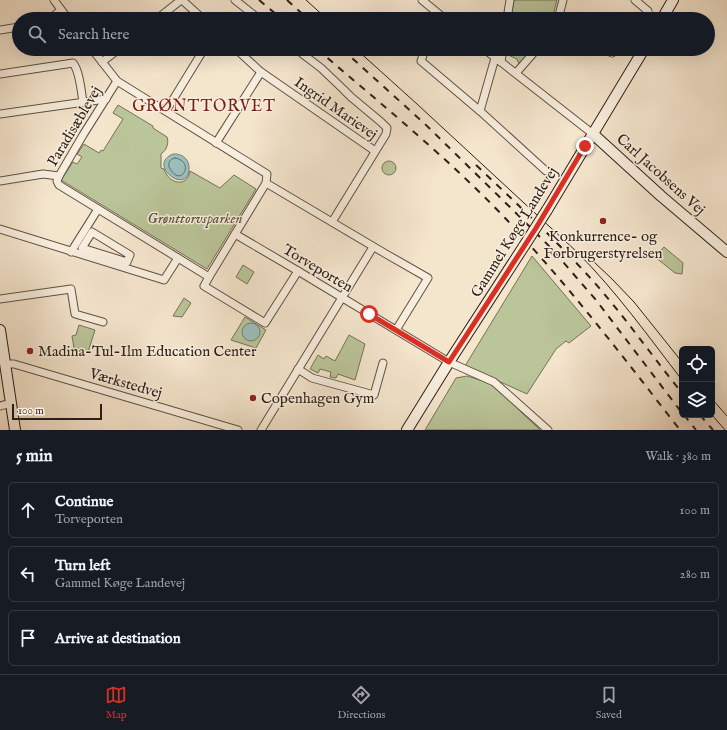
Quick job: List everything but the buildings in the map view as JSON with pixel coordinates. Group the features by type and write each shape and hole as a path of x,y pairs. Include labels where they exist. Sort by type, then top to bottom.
{"street":[{"path":"54,0 61,10 59,12"},
{"path":"166,12 182,0 195,12"},
{"path":"235,0 250,12"},
{"path":"422,0 432,12"},
{"path":"508,12 510,0"},
{"path":"560,12 563,0"},
{"path":"635,0 648,10"},
{"path":"666,12 673,0"},
{"path":"0,30 12,28"},
{"path":"97,56 117,81"},
{"path":"102,62 110,56"},
{"path":"166,111 200,56"},
{"name":"Ingrid Marievej","path":"244,56 261,72 375,151 332,222"},
{"path":"305,56 321,68 351,97 387,128 386,134 375,151"},
{"path":"423,56 421,61 480,111 546,171"},
{"path":"493,56 593,134"},
{"path":"480,111 500,56"},
{"path":"516,73 531,56"},
{"name":"Gammel Køge Landevej","path":"407,430 547,210 640,56"},
{"path":"0,74 73,63 78,76 82,102"},
{"path":"216,143 261,72"},
{"name":"Paradisæblevej","path":"209,277 59,185 57,181 59,176 83,135 117,81 267,174 266,183"},
{"path":"0,114 106,99"},
{"name":"Carl Jacobsens Vej","path":"593,134 661,196 727,252"},
{"path":"0,181 43,174 59,176"},
{"path":"298,271 265,324 204,286 266,183 428,278 396,330"},
{"path":"71,252 98,209"},
{"path":"0,229 164,280 178,258"},
{"path":"92,232 130,255 127,262 82,248 92,232"},
{"name":"Torveporten","path":"235,234 449,362 494,382 548,430"},
{"path":"261,430 373,247"},
{"path":"0,299 70,289 75,314 103,322"},
{"path":"0,330 15,430"},
{"path":"298,369 312,378 374,395 383,363"},
{"name":"Værkstedvej","path":"6,364 14,364 238,430"},
{"path":"0,406 12,403"}],"green space":[{"path":"514,0 557,0 554,12 512,12"},
{"path":"510,56 526,56 519,64 517,59"},
{"name":"Grønttorvsparken","path":"118,105 153,126 153,128 167,137 167,146 161,154 161,168 164,169 169,178 173,181 182,182 188,177 190,171 220,188 234,175 256,189 207,269 61,180 73,162 77,164 82,157 77,154 84,144 99,153 101,150 103,151 123,119 113,113"},
{"path":"386,161 392,161 396,165 396,171 392,175 386,175 382,171 382,165"},
{"path":"664,247 683,263 682,274 675,273 655,257"},
{"path":"532,256 591,326 569,343 566,341 556,349 527,394 465,366"},
{"path":"243,265 254,272 247,284 236,277"},
{"path":"184,298 191,303 182,317 173,316"},
{"path":"245,317 266,330 256,348 231,340"},
{"path":"79,325 95,330 88,352 74,348 72,336 76,335"},
{"path":"349,335 365,344 355,380 338,374 336,378 330,377 331,372 320,369 318,373 310,369 318,355 324,359 326,356 335,361"},
{"path":"467,376 493,385 540,430 425,430 456,378"}],"water":[{"path":"173,154 182,156 187,160 189,169 187,177 182,180 170,176 166,171 164,165 166,159"},
{"path":"247,323 255,323 260,328 258,339 255,341 247,341 242,336 242,328"}],"tram line":[{"path":"306,0 319,12"},
{"path":"364,56 577,252 618,298 679,376"},
{"path":"593,261 634,302 679,358"},
{"path":"715,402 727,416"},
{"path":"715,418 725,430"}],"railway":[{"path":"259,0 274,12"},
{"path":"287,0 300,12"},
{"path":"325,56 438,153 506,219 574,296 680,430"},
{"path":"350,56 425,124 550,247 596,300 679,409"},
{"path":"476,165 550,236 593,281 679,389"},
{"path":"686,418 696,430"},
{"path":"703,418 713,430"}],"place":[{"name":"Konkurrence- og Forbrugerstyrelsen","path":"603,221"},
{"name":"Madina-Tul-Ilm Education Center","path":"30,351"},
{"name":"Copenhagen Gym","path":"253,398"}],"district":[{"name":"GRØNTTORVET","path":"204,105"}],"route":[{"path":"369,314 449,362 536,228 585,146"}]}
